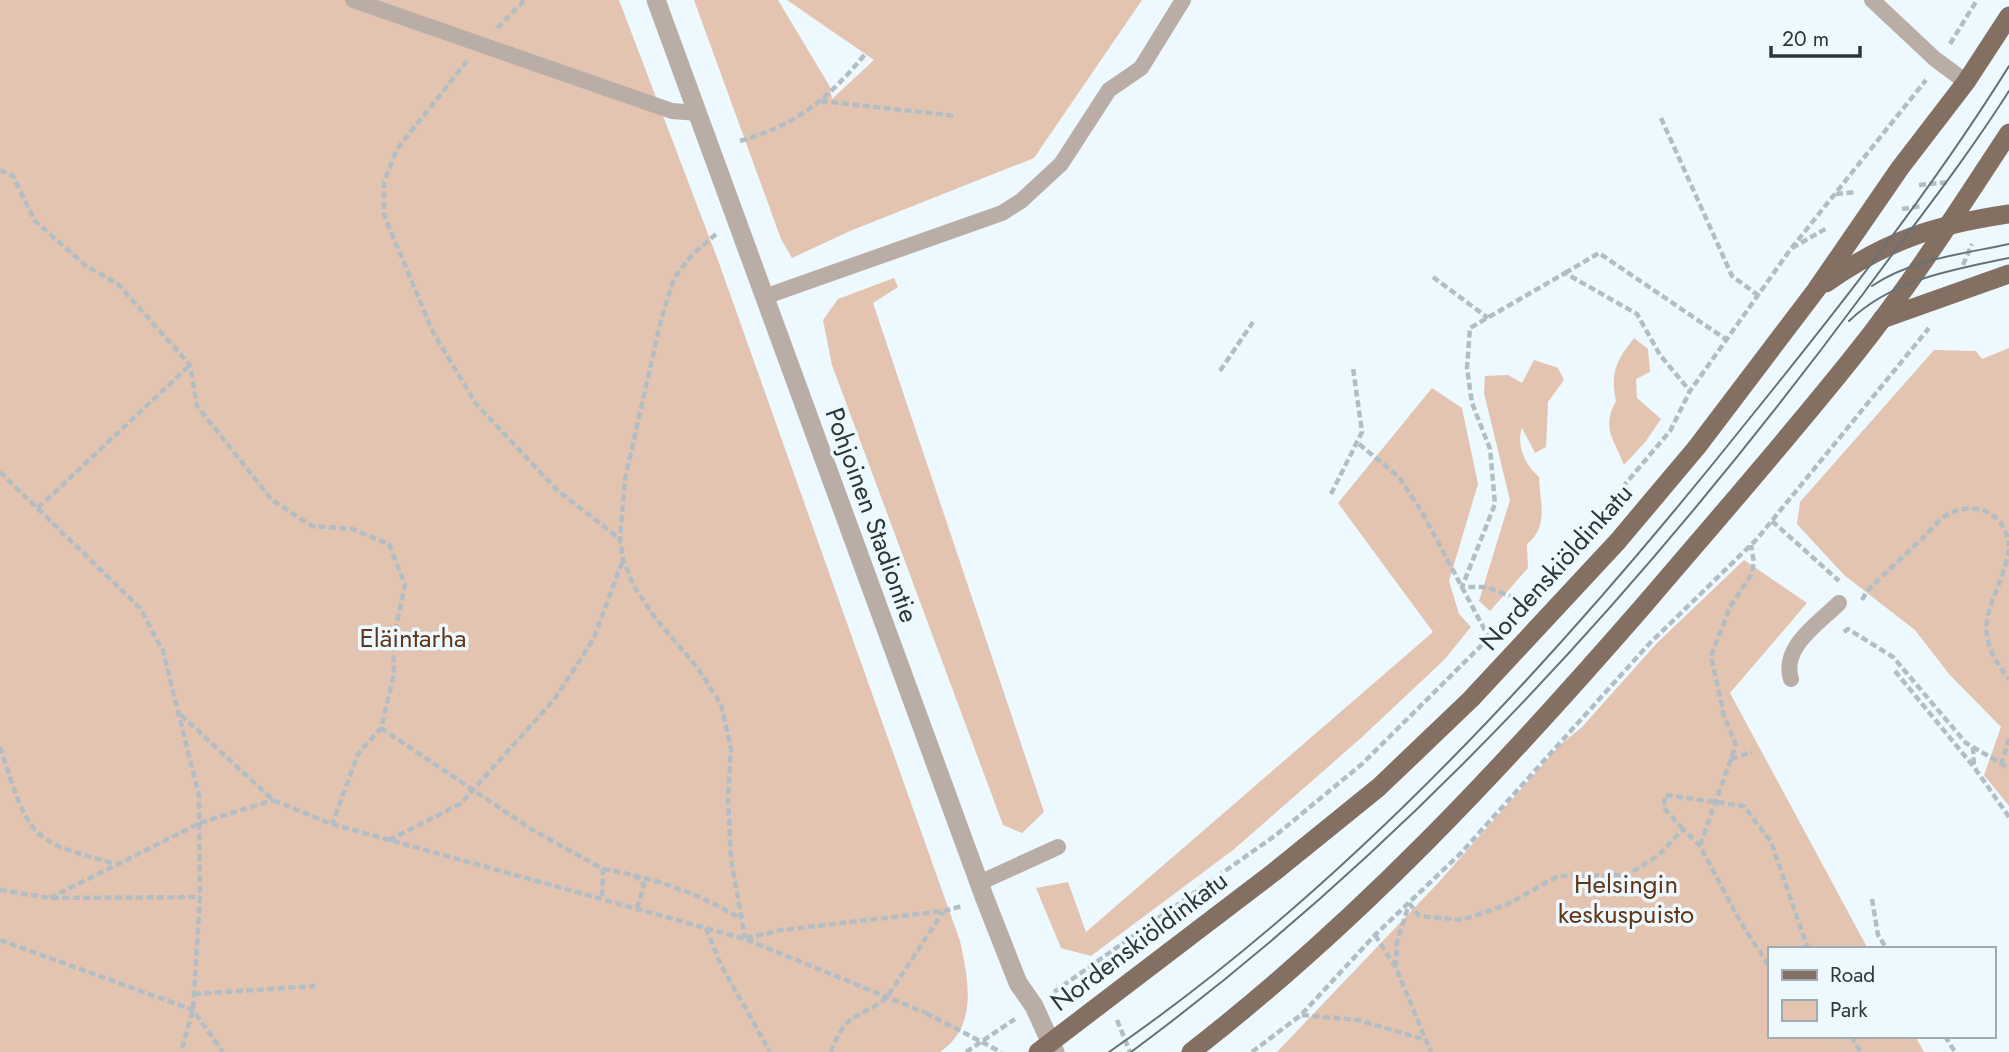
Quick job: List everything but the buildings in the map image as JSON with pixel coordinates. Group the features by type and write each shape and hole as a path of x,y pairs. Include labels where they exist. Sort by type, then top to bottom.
{"main road":[{"name":"Nordenskiöldinkatu","path":"1048,1048 1379,787 1471,699 1618,541 1697,447 1816,290 1966,82 2009,16"},
{"path":"1191,1052 1345,922 1454,816 1553,709 1725,511 1882,319 1950,224 2009,133"},
{"path":"1816,290 1865,255 1910,236 1950,224 2009,214"},
{"path":"1882,319 2009,274"}],"street":[{"name":"Pohjoinen Stadiontie","path":"656,0 982,891 1018,983 1034,1006 1048,1048"}],"lane":[{"path":"353,0 672,111 698,113"},
{"path":"764,297 1002,213 1021,201 1061,164 1109,90 1141,68 1183,0"},
{"path":"1872,0 1938,62 1966,82"},
{"path":"1791,679 1787,665 1793,649 1839,603"},
{"path":"982,891 1058,848"}],"path":[{"path":"525,0 482,43 397,149 384,182 384,215 433,332 476,404 557,489 620,539"},
{"path":"1516,612 1670,431 1690,391 1790,250 1938,62 1977,0"},
{"path":"740,141 785,125 835,91 866,53"},
{"path":"820,101 956,116"},
{"path":"1661,118 1732,276 1759,296"},
{"path":"0,170 13,176 35,221 85,265 118,284 190,365 197,406 272,500 312,526 352,529 389,544 405,585 393,641 394,674 381,728 358,754 332,824"},
{"path":"1835,194 1980,178"},
{"path":"1252,1052 1301,1015 1375,935 1470,843 1648,645 1751,545 1927,332 1950,293 1983,219"},
{"path":"737,220 692,255 674,278 637,418 625,479 620,539 623,559 633,584 656,619 698,667 721,704 731,750 728,798 730,835 745,939"},
{"path":"1462,587 1495,504 1490,449 1472,404 1467,368 1471,328 1599,253 1727,340"},
{"path":"1565,273 1637,314 1660,355 1690,391"},
{"path":"1433,277 1488,318"},
{"path":"1220,371 1253,322"},
{"path":"38,508 190,365"},
{"path":"1331,494 1359,444 1362,432 1353,368"},
{"path":"1359,444 1399,477 1422,512 1462,587 1473,614 1489,639"},
{"path":"0,472 140,608 163,651 199,796 200,897 193,1010 181,1052"},
{"path":"1857,610 1867,591 1946,516 1974,508 1998,517 2007,528 2009,547 2006,565 1992,596 1987,617 1989,641 1996,662 2009,679"},
{"path":"1772,521 1829,574"},
{"path":"1700,846 1736,745 1724,716 1711,656 1730,607 1751,575 1754,563 1751,545"},
{"path":"388,840 460,804 554,700 593,640 623,559"},
{"path":"1462,587 1486,587 1525,602"},
{"path":"1836,637 1849,629 1853,620"},
{"path":"966,1052 1276,835 1362,764 1507,621"},
{"path":"1849,629 1893,657 1973,747 2009,768"},
{"path":"1895,671 1974,767 2009,817"},
{"path":"181,715 273,800 332,824 745,939 926,1013 1001,1052"},
{"path":"381,728 531,829 603,869 671,883 704,897 741,919"},
{"path":"2001,765 2009,739"},
{"path":"0,747 18,799 38,833 64,847 116,864"},
{"path":"1973,747 1974,767"},
{"path":"1731,759 1752,752"},
{"path":"1768,964 1741,923 1700,846 1664,808 1665,795 1744,806 1771,842 1807,947"},
{"path":"50,898 200,823 273,800"},
{"path":"1409,903 1419,916 1462,920 1506,905 1558,876 1627,875 1658,856 1683,829"},
{"path":"603,869 603,899"},
{"path":"634,875 644,885 636,908"},
{"path":"0,890 50,898 200,897"},
{"path":"745,939 782,930 944,911 982,891"},
{"path":"1872,899 1878,935 1886,947"},
{"path":"1396,968 1396,942 1409,903"},
{"path":"831,1052 838,1033 851,1017 877,1005 887,997 944,911"},
{"path":"705,928 720,963 770,1052"},
{"path":"1375,935 1396,968 1431,1052"},
{"path":"0,940 193,1010 223,1052"},
{"path":"194,994 316,986"},
{"path":"1301,1015 1358,1020 1427,1040"}],"green space":[{"name":"Eläintarha","path":"0,0 619,0 719,263 960,941 966,970 966,1015 961,1029 940,1052 0,1052"},
{"path":"694,0 778,0 830,87 832,99 874,60 787,0 1142,0 1034,158 850,231 792,258 781,239"},
{"path":"894,278 898,287 873,303 1044,812 1022,833 1003,825 832,365 823,320 838,299"},
{"path":"1634,338 1648,349 1650,372 1636,379 1637,398 1661,419 1646,441 1624,465 1609,426 1616,401 1614,375"},
{"path":"2009,348 2009,806 1984,775 2001,727 1949,674 1915,630 1844,575 1797,524 1800,502 1934,350 1976,351 1982,359"},
{"path":"1534,360 1558,368 1564,380 1548,402 1546,447 1535,453 1522,428 1520,434 1523,454 1539,477 1541,522 1534,537 1527,544 1528,568 1490,611 1479,601 1510,500 1484,393 1485,376 1508,375 1522,383"},
{"path":"1432,388 1462,408 1478,484 1449,581 1459,614 1471,627 1444,660 1361,738 1233,850 1091,956 1061,948 1036,888 1068,882 1086,932 1433,632 1338,503"},
{"name":"Helsingin keskuspuisto","path":"1744,560 1807,603 1730,693 1867,947 1768,947 1768,1038 1916,1038 1924,1052 1277,1052 1438,883 1560,745 1582,727 1657,643"}],"tram line":[{"path":"1109,1052 1198,987 1284,916 1368,840 1449,761 1527,679 1675,510 1815,337 1916,204 2009,66"},
{"path":"1131,1052 1235,971 1336,885 1432,794 1525,700 1614,603 1783,399 1938,194 2009,91"},
{"path":"1872,286 1920,263 2009,244"},
{"path":"1849,321 1885,295 1924,278 2009,258"}]}
